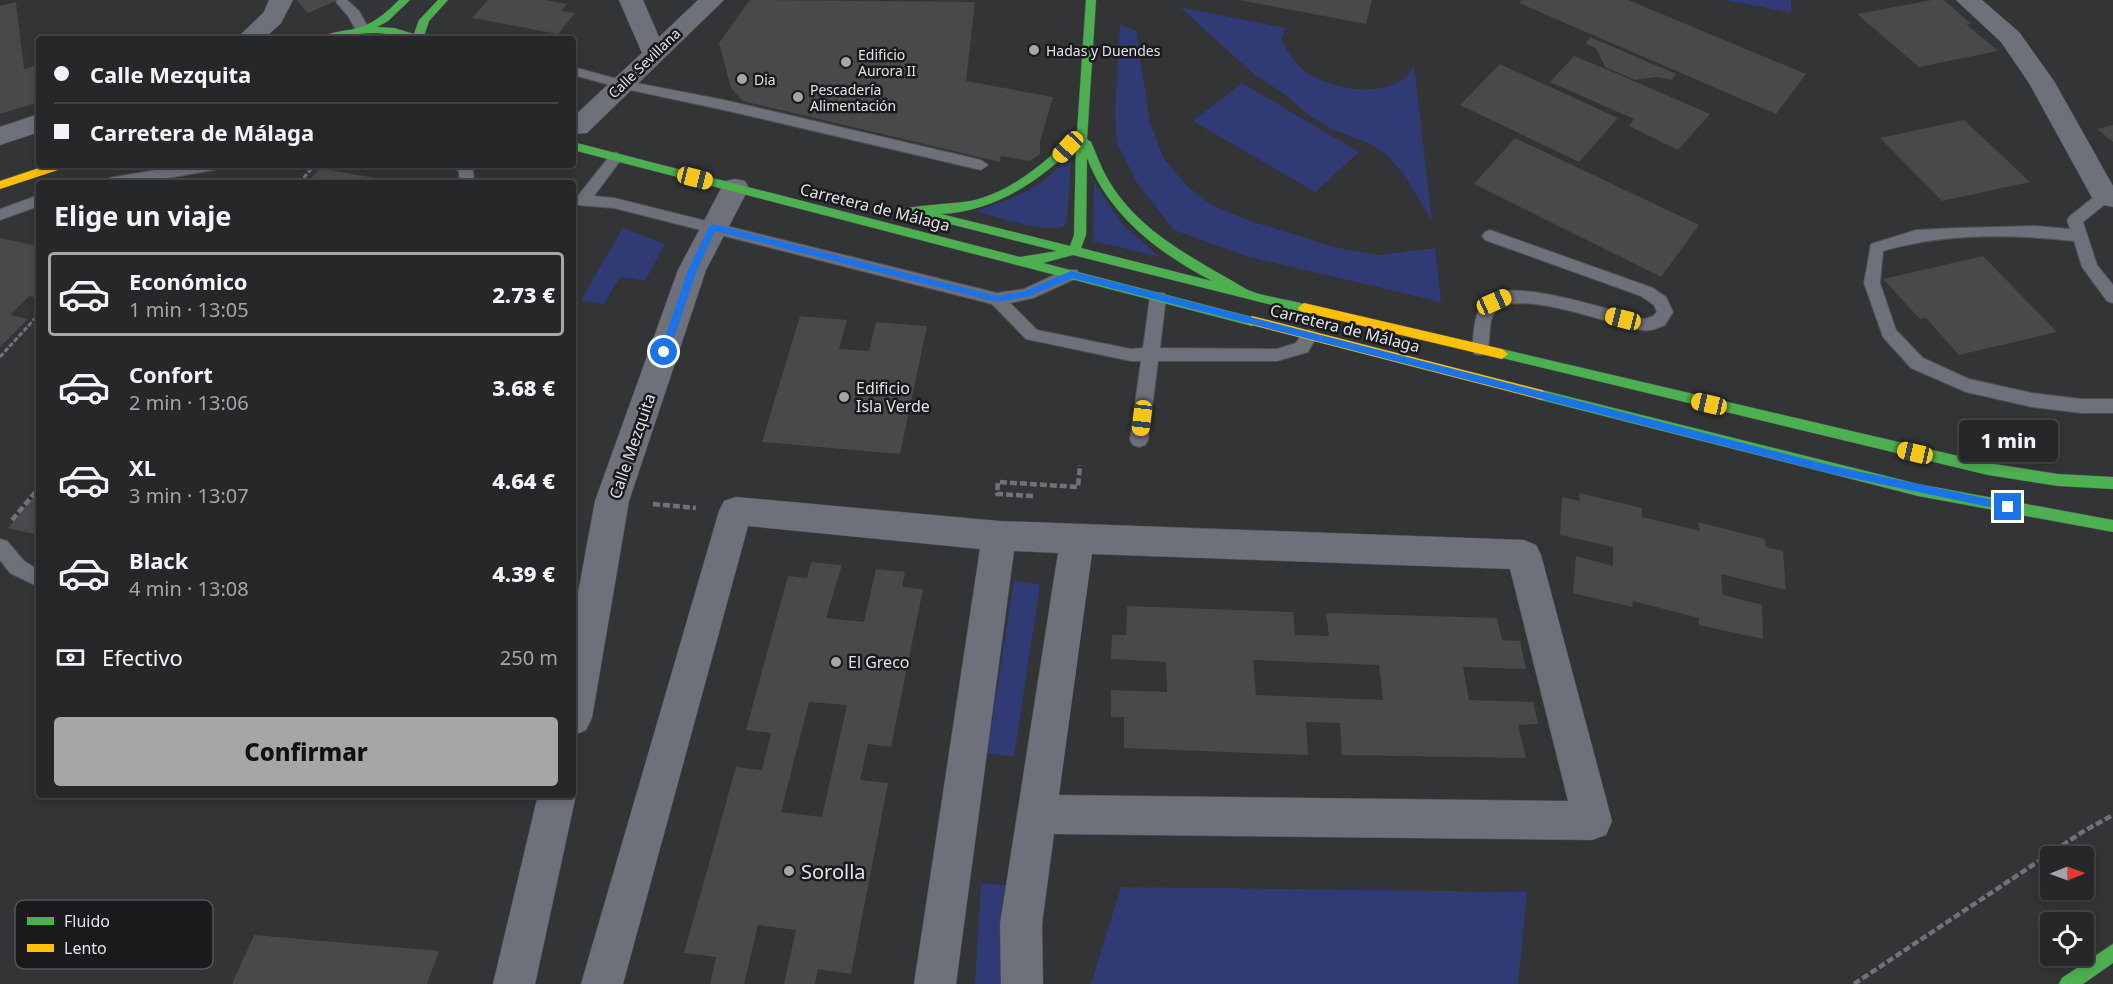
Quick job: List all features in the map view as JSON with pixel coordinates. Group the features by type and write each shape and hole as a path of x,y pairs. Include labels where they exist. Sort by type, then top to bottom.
{"main road":[{"path":"338,36 365,29 385,19 405,0"},
{"path":"419,36 424,20 443,0"},
{"path":"1020,261 1039,261 1058,257 1074,250 1080,235 1082,132 1091,0"},
{"path":"365,29 400,31 411,36"},
{"name":"Carretera de Málaga","path":"578,132 616,157 1309,336 1833,470 1918,490 2113,526"},
{"path":"1082,132 1104,184 1132,219 1173,254 1207,275 1259,297"},
{"name":"Carretera de Málaga","path":"1082,132 1054,163 1031,182 1001,196 963,207 903,208 1259,297 1988,470 2058,480 2113,483"},
{"path":"0,185 51,168"},
{"path":"2068,984 2113,953"}],"street":[{"path":"252,36 264,28 278,11 281,0"},
{"path":"631,0 654,53"},
{"name":"Calle Sevillana","path":"578,132 621,84 712,0"},
{"path":"1968,0 2010,37 2041,81 2109,196"},
{"path":"0,136 36,124"},
{"name":"Calle Mezquita","path":"576,701 612,501 692,270 735,188"},
{"path":"602,984 735,511 999,536 1524,555 1592,821 1038,814"},
{"path":"935,984 999,536"},
{"path":"1022,984 1021,924 1077,540"},
{"path":"514,984 556,798"}],"lane":[{"path":"342,2 365,29"},
{"path":"576,72 981,165"},
{"path":"616,157 582,201 614,203 997,299 1027,294 1071,274"},
{"path":"126,180 196,168"},
{"path":"2109,196 2075,220 2090,267 2113,297"},
{"path":"0,215 36,201"},
{"path":"2080,236 2037,231 1916,236 1876,248 1872,283 1889,333 1917,363 1966,385 2032,400 2081,406 2113,406"},
{"path":"1480,349 1484,318 1488,309 1494,302 1505,297 1532,297 1645,325 1659,321 1665,312 1660,301 1647,292 1490,236"},
{"path":"1139,440 1158,297"},
{"path":"997,299 1032,335 1131,355 1277,355 1302,348 1309,336"},
{"path":"0,547 17,567 36,577"}],"path":[{"path":"302,180 312,168"},
{"path":"0,357 36,317"},
{"path":"1044,496 998,494 998,482 1078,487 1080,465"},
{"path":"6,527 36,492"},
{"path":"612,501 735,511"},
{"path":"1854,984 2084,831 2113,815"}],"shaded area":[{"path":"1725,0 1791,0 1791,13"},
{"path":"1180,7 1286,28 1281,40 1299,66 1317,79 1342,87 1370,89 1396,84 1406,77 1414,65 1432,221 1407,179 1388,156 1371,144 1333,130 1311,117 1283,93 1255,75"},
{"path":"1120,24 1136,31 1150,123 1164,159 1187,186 1210,204 1244,219 1334,247 1378,255 1435,248 1441,302 1246,256 1174,230 1137,183 1117,143 1115,112"},
{"path":"1242,83 1359,152 1315,192 1193,121"},
{"path":"1072,151 1066,225 1059,228 1036,227 976,211 1029,190 1051,175"},
{"path":"1094,182 1123,225 1160,257 1093,241"},
{"path":"623,228 665,244 645,281 620,277 604,304 581,300"},
{"path":"1014,581 1040,584 1014,757 987,753"},
{"path":"981,884 1006,885 1001,984 975,984"},
{"path":"1121,887 1527,892 1518,984 1091,984"}],"building":[{"path":"296,0 338,0 308,13"},
{"path":"488,0 545,0 567,4 561,11 575,13 558,34 472,18"},
{"name":"Edificio Aurora II","path":"750,0 975,2 966,81 1053,97 1040,141 1040,154 1030,161 1001,156 1000,162 743,101 731,88 719,43"},
{"path":"1239,0 1372,0 1366,24"},
{"path":"1522,0 1628,0 1806,74 1776,114 1519,3"},
{"path":"1932,0 1944,0 1971,24 1966,24 1998,51 1919,67 1857,14"},
{"path":"16,2 24,69 36,65 36,103 0,114 0,6"},
{"path":"1590,37 1676,74 1672,80 1657,77 1635,80 1605,67 1596,48 1586,44"},
{"path":"1574,56 1710,114 1678,150 1629,126 1634,119 1550,82"},
{"path":"1500,64 1618,118 1579,162 1460,105"},
{"path":"1964,120 2030,182 1942,201 1880,138"},
{"path":"2113,125 2113,142 2097,129"},
{"path":"1515,138 1699,225 1661,277 1474,184"},
{"path":"320,168 386,180 310,180"},
{"path":"0,238 36,245 36,297 29,296 10,315 28,319 0,347"},
{"path":"1983,256 2057,332 1959,355 1926,318 1920,319 1883,279"},
{"name":"Edificio Isla Verde","path":"800,316 847,320 839,349 869,351 876,322 927,326 900,454 762,442"},
{"path":"1579,493 1642,508 1642,517 1700,531 1698,522 1765,539 1766,547 1783,551 1786,590 1721,574 1723,595 1762,605 1763,639 1699,625 1699,618 1633,601 1632,607 1573,593 1576,556 1613,566 1613,547 1560,535 1562,497 1580,501"},
{"path":"36,495 36,534 8,528"},
{"path":"811,562 842,565 826,618 864,622 876,569 905,572 902,587 923,589 891,747 868,744 860,780 888,783 851,974 818,969 815,984 784,984 796,930 758,925 744,984 710,984 716,957 684,953 736,767 762,770 771,733 746,730 788,576 807,578","holes":["809,702 847,705 822,817 781,812"]},
{"path":"1127,606 1293,612 1295,635 1329,636 1326,613 1497,618 1502,640 1520,641 1526,669 1463,667 1469,700 1533,702 1538,724 1518,725 1526,758 1342,755 1340,723 1306,722 1308,755 1124,748 1124,717 1111,717 1111,690 1167,692 1166,662 1111,659 1112,635 1126,635","holes":["1253,660 1379,665 1383,700 1256,695"]},
{"path":"254,935 439,951 427,984 232,984"}],"traffic: fast":[{"path":"367,28 385,19 405,0"},
{"path":"419,36 424,20 443,0"},
{"path":"1020,261 1048,258 1074,250 1080,235 1082,132 1091,0"},
{"path":"335,36 360,30 383,30 408,36"},
{"path":"909,210 950,209 975,204 1010,191 1041,170 1082,132"},
{"path":"1086,142 1102,179 1132,219 1183,259 1241,290"},
{"path":"576,147 1252,321"},
{"path":"922,213 1304,308"},
{"path":"1502,354 1988,469 2058,480 2113,483"},
{"path":"1542,395 1918,490 2113,526"},
{"path":"2068,984 2113,953"}],"traffic: slow":[{"path":"0,185 51,168"},
{"path":"1304,308 1502,354"},
{"path":"1252,321 1542,395"}],"place":[{"name":"Hadas y Duendes","path":"1034,50"},
{"name":"Edificio Aurora II","path":"846,62"},
{"name":"Dia","path":"742,79"},
{"name":"Pescadería Alimentación","path":"798,97"},
{"name":"Edificio Isla Verde","path":"844,397"},
{"name":"El Greco","path":"836,662"},
{"name":"Sorolla","path":"789,871"}],"route":[{"path":"664,352 692,270 713,227 997,299 1027,294 1071,274 1833,470 1918,490 2008,507"}]}
